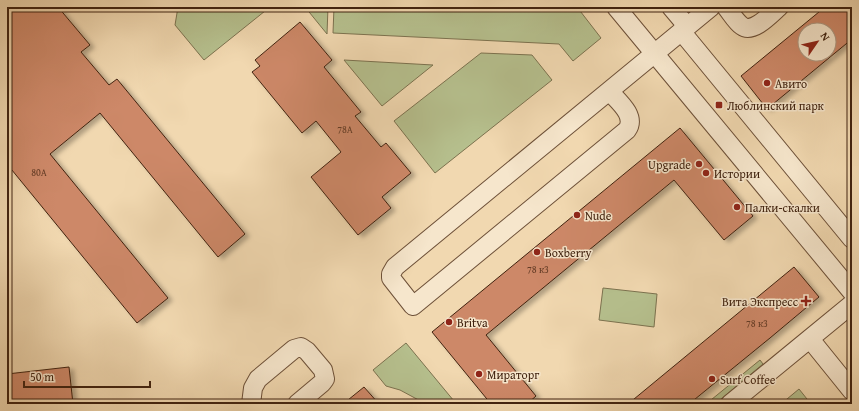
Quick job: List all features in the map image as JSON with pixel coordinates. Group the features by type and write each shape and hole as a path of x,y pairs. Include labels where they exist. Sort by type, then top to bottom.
{"street":[{"path":"616,7 852,292"},
{"path":"671,7 684,29 852,239"},
{"path":"609,91 629,115 631,121 627,130 413,306 391,278 391,274 395,267 711,7"},
{"path":"726,7 742,26 750,29 756,26 779,7"},
{"path":"730,404 852,304"},
{"path":"810,339 852,391"},
{"path":"251,404 253,388 258,379 294,349 302,347 307,350 323,370 325,379 297,404"}],"green space":[{"path":"178,7 270,7 204,60 175,25"},
{"path":"305,7 328,7 327,34"},
{"path":"334,7 577,7 601,38 573,61 559,44 333,33"},
{"path":"481,53 532,55 552,80 435,173 394,121"},
{"path":"344,60 433,65 382,106"},
{"path":"603,288 657,294 654,327 599,320"},
{"path":"406,343 454,401 450,404 426,404 400,390 386,386 373,370"},
{"path":"760,360 763,364 715,404 706,404"},
{"path":"799,389 811,404 781,404"}],"building":[{"path":"7,7 58,7 90,45 81,52 109,85 117,79 245,234 218,257 100,113 50,154 168,298 137,323 7,164"},
{"path":"825,7 852,7 852,39 837,51 837,22 807,22"},
{"path":"300,22 332,60 324,67 361,112 355,116 381,147 386,143 411,173 382,197 391,208 358,235 311,177 341,152 316,121 302,133 252,72 260,66 255,60"},
{"path":"797,30 797,62 824,62 767,109 741,76"},
{"path":"680,128 753,216 724,240 674,180 486,335 536,396 527,404 491,404 432,332"},
{"path":"794,267 819,297 770,338 689,404 628,404"},
{"path":"69,367 73,404 7,404 7,374"},
{"path":"364,387 379,404 343,404"}],"place":[{"name":"Авито","path":"767,83"},
{"name":"Люблинский парк","path":"719,105"},
{"name":"Upgrade","path":"699,164"},
{"name":"Истории","path":"706,173"},
{"name":"Палки-скалки","path":"737,207"},
{"name":"Nude","path":"577,215"},
{"name":"Boxberry","path":"537,252"},
{"name":"Вита Экспресс","path":"806,301"},
{"name":"Britva","path":"449,322"},
{"name":"Мираторг","path":"479,374"},
{"name":"Surf Coffee","path":"712,379"}]}
